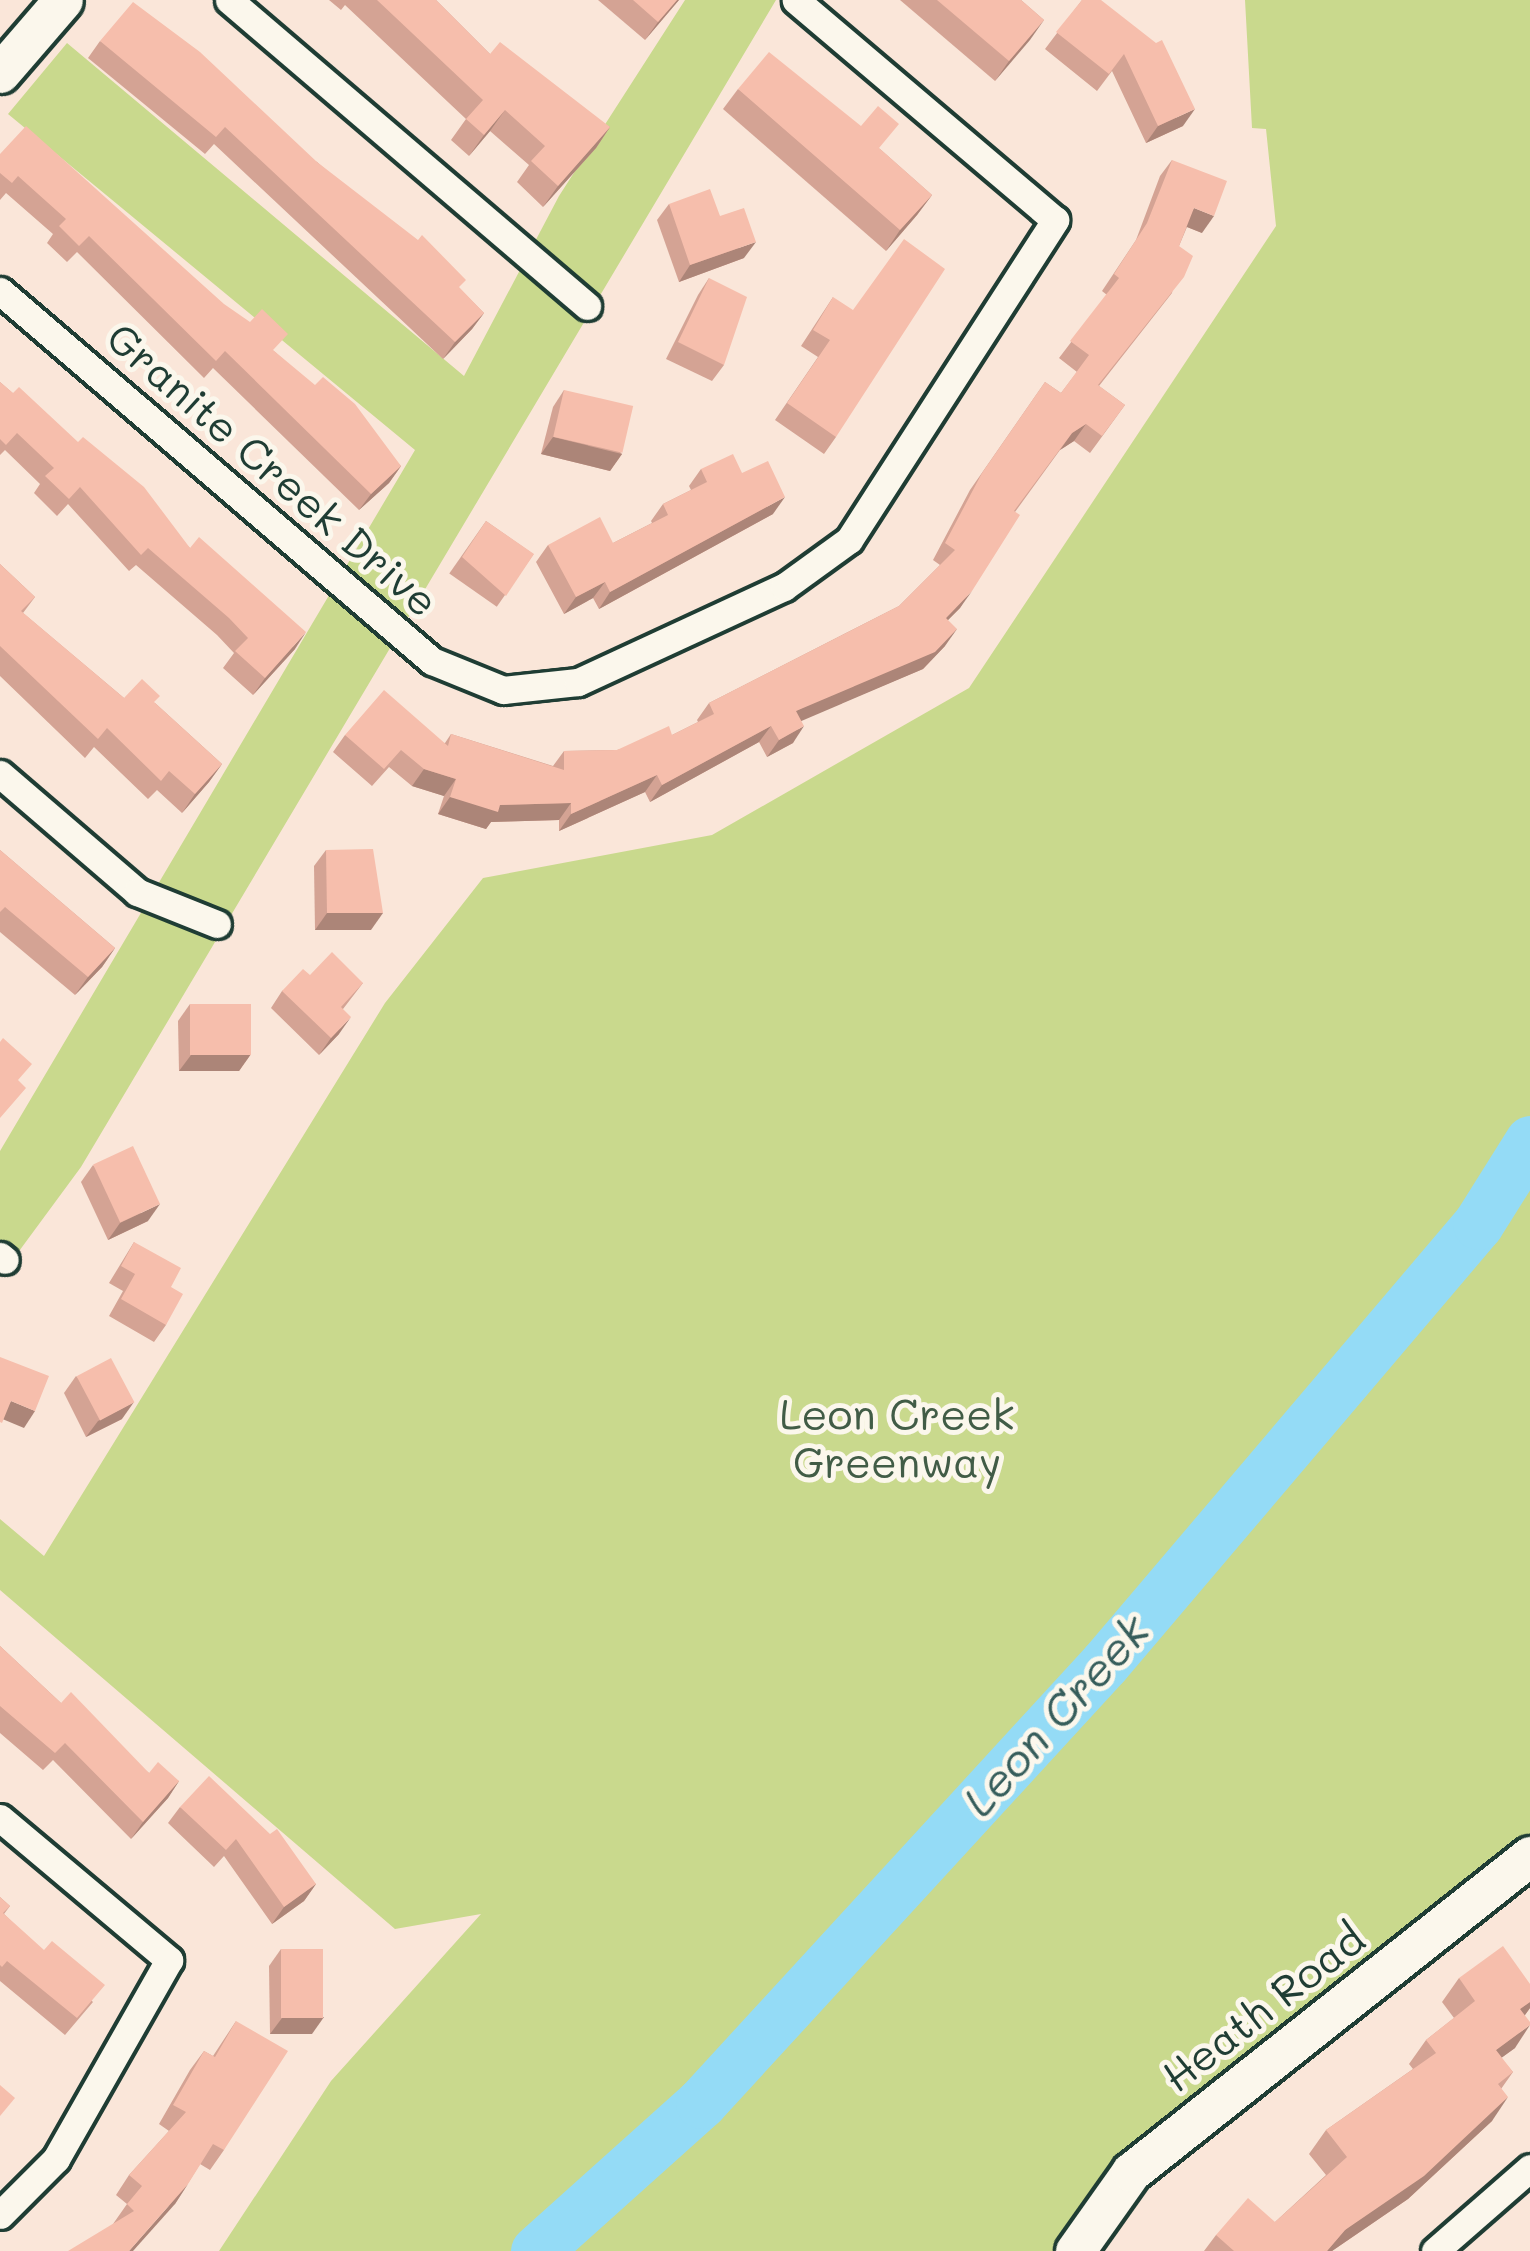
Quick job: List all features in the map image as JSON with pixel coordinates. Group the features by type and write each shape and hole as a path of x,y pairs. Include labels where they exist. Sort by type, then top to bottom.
{"street":[{"path":"0,73 63,0"},
{"path":"229,0 586,306"},
{"name":"Granite Creek Drive","path":"0,291 432,661 503,690 578,682 662,649 784,587 849,540 1055,220 796,0"},
{"path":"0,774 137,892 217,924"},
{"path":"0,1818 169,1960 56,2158 0,2215"},
{"name":"Heath Road","path":"1075,2251 1131,2172 1530,1856"},
{"path":"1436,2251 1530,2168"}],"green space":[{"path":"685,0 776,0 81,1167 0,1277 0,1151 415,450 8,114 67,43 464,376 559,196"},
{"name":"Leon Creek Greenway","path":"1245,0 1530,0 1530,1834 1145,2140 1091,2191 1056,2251 219,2251 331,2081 481,1914 395,1929 0,1590 0,1519 44,1556 385,1003 483,878 712,835 969,688 1276,226 1266,129 1252,128"}],"building":[{"path":"377,0 436,0 490,54 500,42 610,127 558,186 531,161 545,146 505,110 484,135 466,119 483,100"},
{"path":"633,0 677,0 658,22"},
{"path":"937,0 1021,0 1044,20 1009,61"},
{"path":"1082,0 1101,0 1156,43 1162,40 1195,109 1158,126 1124,54 1109,74 1056,32"},
{"path":"133,2 200,52 317,162 418,240 422,235 466,280 459,287 484,313 455,342 225,127 216,137 100,41"},
{"path":"769,52 861,126 878,106 899,124 879,148 932,195 900,230 738,89"},
{"path":"26,126 224,304 250,322 262,309 288,334 273,350 315,385 323,377 355,404 401,466 371,494 225,351 216,361 89,236 79,246 59,226 66,219 18,176 12,183 0,173 0,154"},
{"path":"1172,160 1227,181 1214,216 1194,208 1179,246 1193,256 1184,277 1098,385 1125,405 1102,436 1086,424 1072,433 1014,511 1020,515 972,591 946,618 957,629 935,652 796,711 804,726 779,740 771,726 662,785 657,775 571,814 571,803 500,805 498,812 450,797 456,779 424,769 401,750 384,769 345,735 384,690 448,746 451,734 564,770 564,751 617,750 669,726 672,735 714,714 709,703 899,606 955,550 945,543 982,473 1045,382 1061,393 1089,355 1070,341 1119,278 1114,274 1147,223"},
{"path":"710,189 720,216 744,208 756,242 690,265 669,204"},
{"path":"904,239 945,269 836,437 787,403 830,340 813,330 833,297 853,310"},
{"path":"709,278 747,297 724,365 678,342"},
{"path":"0,382 13,393 19,387 78,442 83,437 144,487 190,548 199,537 306,632 265,678 235,651 248,638 229,618 148,548 141,555 80,487 69,499 45,476 54,468 17,433 6,445 0,439"},
{"path":"564,390 633,406 622,453 553,437"},
{"path":"733,454 742,473 768,461 785,497 610,592 605,582 576,597 548,545 600,517 613,543 668,515 663,504 707,482 701,469"},
{"path":"486,521 534,554 506,596 462,557"},
{"path":"0,564 35,597 21,611 124,698 142,679 160,696 154,702 222,764 195,794 169,771 161,781 107,728 98,739 0,646"},
{"path":"373,849 383,913 327,913 326,850"},
{"path":"0,850 115,948 88,977 5,907 0,912"},
{"path":"332,952 363,983 341,1007 351,1017 331,1038 282,991 303,969 310,975"},
{"path":"190,1004 251,1004 251,1055 190,1055"},
{"path":"3,1038 32,1064 18,1080 26,1088 0,1118 0,1042"},
{"path":"133,1146 160,1204 120,1223 93,1165"},
{"path":"134,1242 181,1268 171,1287 183,1294 166,1325 121,1299 135,1274 121,1266"},
{"path":"0,1357 49,1376 35,1411 11,1401 2,1423 0,1422"},
{"path":"111,1358 134,1402 100,1420 77,1376"},
{"path":"0,1646 61,1703 71,1692 149,1773 158,1762 179,1781 143,1822 65,1743 55,1753 0,1706"},
{"path":"209,1776 270,1834 277,1829 316,1884 284,1907 236,1839 226,1850 180,1807"},
{"path":"0,1897 10,1906 3,1913 44,1950 52,1941 105,1985 77,2018 7,1961 0,1965"},
{"path":"1503,1946 1530,1984 1530,2002 1520,2009 1530,2025 1496,2050 1513,2072 1498,2084 1508,2097 1424,2176 1345,2230 1327,2251 1234,2251 1216,2235 1248,2198 1275,2222 1347,2157 1326,2130 1436,2053 1426,2040 1475,2001 1459,1978"},
{"path":"281,1949 323,1949 323,2018 281,2018"},
{"path":"236,2021 288,2051 224,2150 213,2144 188,2184 129,2251 68,2251 134,2211 127,2204 142,2186 129,2175 186,2112 173,2105 204,2051 215,2057"},
{"path":"0,2085 15,2098 0,2116"}],"waterway":[{"name":"Leon Creek","path":"536,2251 701,2103 1105,1663 1478,1224 1530,1141"}]}
